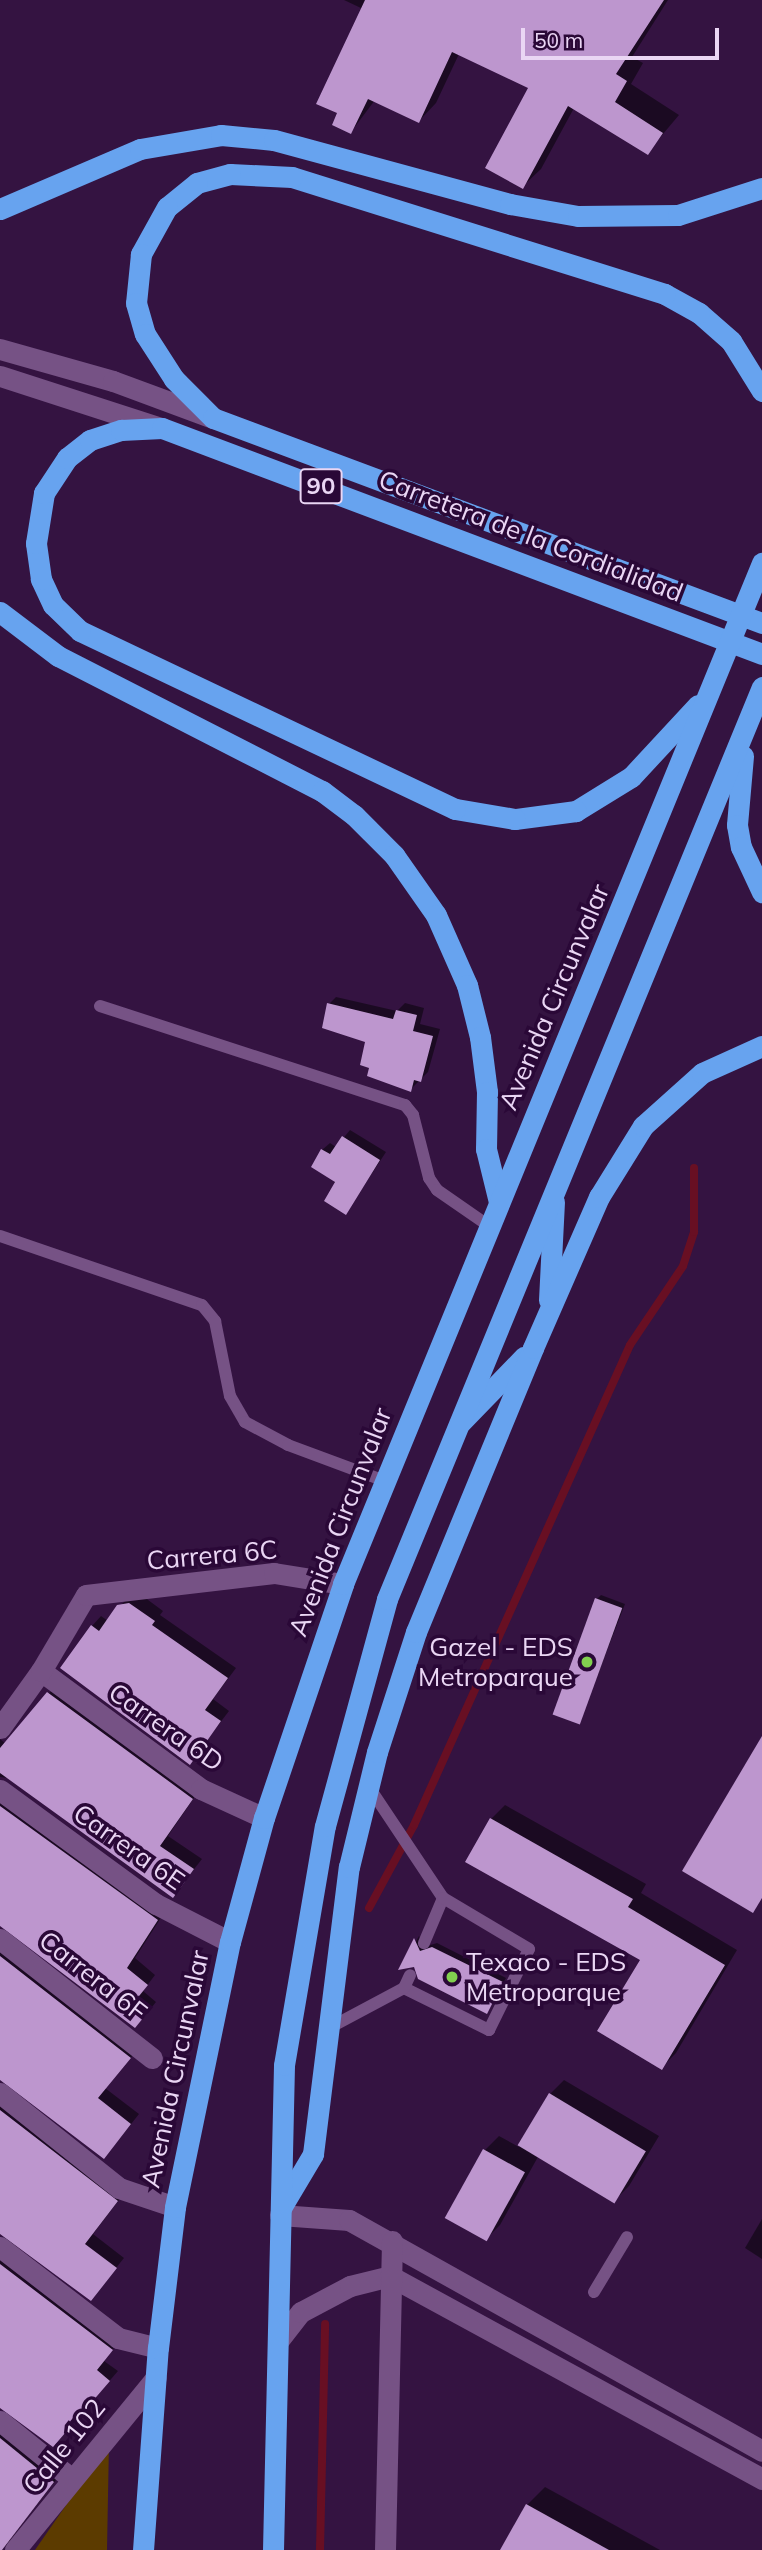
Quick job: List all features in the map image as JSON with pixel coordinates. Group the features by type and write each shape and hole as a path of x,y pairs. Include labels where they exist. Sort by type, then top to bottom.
{"highway":[{"path":"0,209 140,149 214,135 274,140 510,204 578,216 678,215 762,188"},
{"path":"213,418 150,347 138,317 135,287 141,254 167,206 197,183 230,174 292,177 636,281 682,302 711,321 742,354 762,391"},
{"name":"Carretera de la Cordialidad","path":"213,418 491,519 762,623"},
{"path":"162,428 121,430 90,440 67,458 51,479 40,506 36,543 41,579 53,605 99,643 419,795 496,818 535,819 576,811 612,792 652,758 712,687"},
{"name":"Carretera de la Cordialidad","path":"162,428 480,545 762,654"},
{"name":"Avenida Circunvalar","path":"143,2550 158,2348 175,2207 230,1942 264,1818 343,1584 762,563"},
{"path":"0,612 58,656 322,791 354,815 394,855 436,915 467,985 480,1037 487,1092 486,1149 499,1202"},
{"path":"273,2550 284,2065 326,1826 387,1599 453,1431 762,687"},
{"path":"754,707 738,775 737,825 741,847 762,892"},
{"path":"280,2212 313,2154 349,1867 368,1787 416,1632 533,1348 599,1197 643,1126 702,1073 762,1046"},
{"path":"548,1312 554,1186"},
{"path":"453,1431 533,1348"}],"street":[{"path":"0,349 113,381 213,418"},
{"path":"0,376 162,428"},
{"name":"Carrera 6C","path":"41,1671 86,1595 274,1573 343,1584"},
{"path":"0,1728 41,1671"},
{"name":"Carrera 6D","path":"41,1671 201,1789 264,1818"},
{"name":"Carrera 6E","path":"0,1790 156,1904 230,1942"},
{"name":"Carrera 6F","path":"0,1939 152,2058"},
{"path":"0,2093 119,2188 175,2207"},
{"path":"280,2212 349,2220 392,2241 762,2451"},
{"path":"385,2550 392,2241"},
{"path":"0,2247 118,2337 158,2348"},
{"path":"278,2341 301,2312 350,2286 390,2276 762,2479"},
{"name":"Calle 102","path":"15,2550 156,2378"},
{"path":"0,2421 72,2479"}],"lane":[{"path":"100,1006 405,1105 413,1115 429,1178 437,1191 489,1226"},
{"path":"0,1236 202,1305 215,1321 230,1396 246,1422 288,1445 385,1481"},
{"path":"368,1787 443,1898 529,1949 489,2030 404,1988"},
{"path":"424,1943 443,1898"},
{"path":"329,2028 404,1988 410,1975"},
{"path":"594,2292 627,2237"}],"shaded area":[{"path":"109,2443 107,2550 35,2550"}],"building":[{"path":"365,0 664,0 616,74 627,81 615,102 663,133 648,155 568,106 523,189 485,168 528,88 452,52 419,123 368,99 351,134 332,125 337,113 316,104"},
{"path":"327,1003 393,1019 396,1010 417,1015 413,1031 433,1036 421,1082 414,1080 411,1092 367,1076 369,1068 360,1065 365,1042 322,1028"},
{"path":"342,1136 380,1160 346,1215 324,1201 335,1182 311,1167 321,1149 330,1154"},
{"name":"Gazel - EDS Metroparque","path":"595,1598 622,1608 580,1724 553,1715"},
{"path":"129,1603 155,1621 152,1625 228,1678 205,1710 221,1721 190,1765 60,1668 91,1625 99,1631 117,1605"},
{"path":"47,1692 193,1799 160,1846 194,1869 173,1898 0,1773 0,1748"},
{"path":"762,1736 762,1898 753,1913 682,1871"},
{"path":"0,1806 158,1920 127,1968 148,1985 135,2001 148,2012 135,2028 0,1926"},
{"path":"490,1818 633,1899 628,1907 725,1965 662,2070 597,2031 640,1960 465,1862"},
{"name":"Texaco - EDS Metroparque","path":"414,1938 420,1951 432,1947 503,1982 487,2014 418,1979 414,1967 398,1970"},
{"path":"0,1956 131,2058 98,2098 131,2124 104,2159 0,2080"},
{"path":"549,2093 646,2151 614,2203 518,2145"},
{"path":"0,2110 118,2201 85,2244 117,2268 91,2301 0,2234"},
{"path":"483,2149 525,2172 487,2241 445,2218"},
{"path":"0,2264 113,2350 97,2370 110,2381 53,2447 0,2408"},
{"path":"0,2438 54,2482 2,2550 0,2550"},
{"path":"526,2504 609,2550 500,2550"}],"waterway":[{"path":"369,1908 414,1825 630,1345 683,1266 694,1232 694,1168"},
{"path":"320,2550 325,2324"}],"place":[{"name":"Gazel - EDS Metroparque","path":"587,1662"},
{"name":"Texaco - EDS Metroparque","path":"452,1977"}]}
